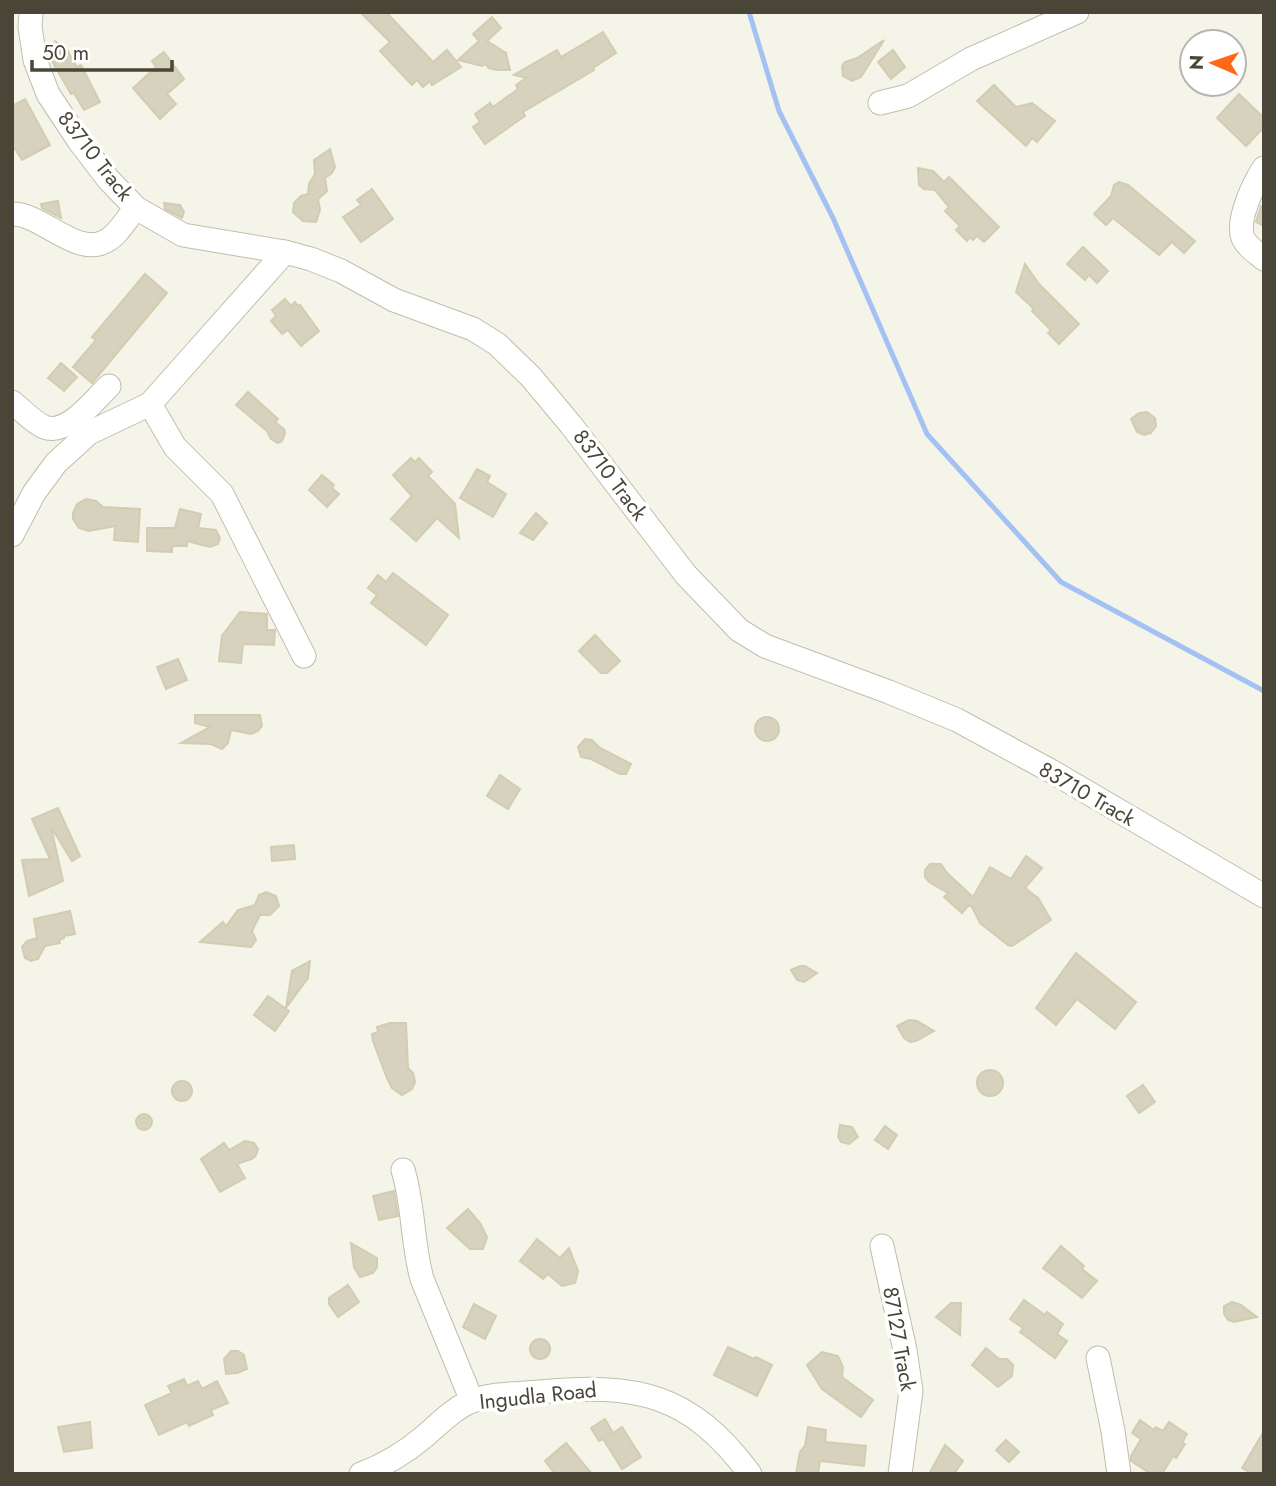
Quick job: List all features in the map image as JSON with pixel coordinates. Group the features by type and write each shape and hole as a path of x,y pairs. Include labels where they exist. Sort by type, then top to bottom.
{"street":[{"name":"83710 Track","path":"31,12 35,60 48,94 108,179 136,208 183,235 285,252 341,271 394,300 473,329 497,344 531,377 686,575 739,630 765,646 957,720 1051,771 1264,896"},
{"path":"880,103 908,96 971,59 1077,12"},
{"path":"1264,168 1247,203 1242,234 1245,242 1264,259"},
{"path":"12,214 27,215 80,243 100,244 108,241 136,208"},
{"path":"12,535 34,493 56,463 89,433 150,404 285,252"},
{"path":"12,402 43,426 62,427 109,386"},
{"path":"150,404 175,447 222,494 304,656"},
{"path":"403,1170 422,1279 472,1401"},
{"name":"87127 Track","path":"882,1246 905,1350 911,1391 900,1474"},
{"path":"1098,1358 1119,1474"},
{"name":"Ingudla Road","path":"361,1474 386,1464 472,1401 605,1388 667,1401 704,1424 750,1474"}],"building":[{"path":"360,12 386,12 433,62 447,50 461,67 432,85 430,81 423,87 417,80 412,85 380,51 390,42"},
{"path":"492,17 501,28 487,41 506,53 510,70 497,70 485,64 482,66 458,60 479,41 473,34"},
{"path":"603,32 616,53 593,68 594,70 523,112 525,116 485,144 473,127 480,122 475,114 490,103 493,107 518,89 516,85 526,78 514,75 557,50 561,57"},
{"path":"884,40 861,77 852,81 843,76 842,66 845,62 857,58"},
{"path":"55,41 67,50 77,67 81,65 100,102 84,110 74,93 71,94 49,56"},
{"path":"893,50 905,67 891,79 878,62"},
{"path":"164,52 184,79 167,94 176,104 160,119 133,88 156,67 152,61"},
{"path":"994,85 1016,107 1032,103 1055,121 1037,142 1032,138 1026,146 977,101"},
{"path":"1235,98 1243,98 1264,118 1264,127 1246,146 1217,118"},
{"path":"25,99 50,145 22,160 12,144 12,106"},
{"path":"330,149 335,167 325,178 327,191 318,199 320,210 316,222 303,221 293,212 294,203 301,196 308,194 309,184 315,174 314,160"},
{"path":"918,168 933,171 944,182 949,177 999,227 984,242 977,236 973,240 970,237 967,241 956,230 960,226 945,211 949,207 935,190 924,189 919,185"},
{"path":"1119,182 1128,185 1195,241 1184,253 1172,242 1159,255 1113,218 1106,225 1094,214 1111,196 1114,185"},
{"path":"372,189 393,219 361,242 343,217 361,205 357,200"},
{"path":"58,201 61,218 42,208 41,204"},
{"path":"164,203 180,205 184,212 182,218 165,209"},
{"path":"1261,206 1264,207 1264,226 1256,222"},
{"path":"1083,247 1108,271 1097,283 1089,275 1085,280 1067,264"},
{"path":"1025,264 1039,284 1079,324 1059,344 1048,333 1051,330 1032,311 1034,309 1016,292"},
{"path":"145,274 167,293 92,383 73,367 96,340 92,337"},
{"path":"285,299 291,306 295,302 300,305 319,331 301,346 288,330 282,334 271,321 276,316 272,310"},
{"path":"61,363 77,377 64,391 48,378"},
{"path":"248,392 278,419 275,422 285,433 282,441 278,443 271,439 267,431 236,405"},
{"path":"1147,412 1155,418 1156,426 1151,433 1144,435 1137,432 1131,419 1139,413"},
{"path":"411,458 415,462 419,458 432,472 428,476 455,504 459,538 437,518 416,541 391,519 412,496 393,475"},
{"path":"477,469 490,476 487,482 506,494 493,517 460,498"},
{"path":"322,475 334,485 332,488 339,494 327,507 309,490"},
{"path":"86,499 96,501 103,507 140,509 138,542 114,540 115,526 89,531 79,528 73,519 73,513 77,504"},
{"path":"180,509 201,514 198,528 216,530 220,538 218,544 210,547 187,541 187,546 172,546 172,552 147,551 147,528 175,528"},
{"path":"536,513 547,523 533,540 520,533"},
{"path":"393,573 448,615 426,645 371,603 377,595 368,588 378,575 386,582"},
{"path":"240,612 267,614 267,630 275,630 274,645 243,644 241,663 219,661 222,636"},
{"path":"595,635 620,661 607,673 601,673 579,651"},
{"path":"178,659 187,680 166,689 157,667"},
{"path":"195,715 260,715 262,726 251,734 231,730 228,743 222,749 211,744 181,743 210,727 195,723"},
{"path":"767,717 778,724 779,729 772,740 767,741 756,734 755,729 762,718"},
{"path":"585,739 592,740 600,748 631,764 626,774 620,774 591,759 581,757 578,747"},
{"path":"500,775 520,789 508,809 487,796"},
{"path":"58,808 80,856 72,861 51,827 63,881 29,896 22,860 50,859 32,819"},
{"path":"294,845 295,859 272,861 271,847"},
{"path":"1026,856 1042,868 1025,888 1038,898 1051,920 1012,946 980,923 972,907 969,905 962,913 944,897 948,893 925,877 925,870 930,864 941,864 973,897 990,867 1011,879"},
{"path":"266,892 276,896 279,906 270,915 260,915 252,931 256,940 251,947 200,942 223,922 226,926 238,910 255,905 259,895"},
{"path":"70,911 75,934 64,936 59,940 60,943 45,946 38,959 31,961 25,958 22,947 27,941 37,938 34,919"},
{"path":"1076,953 1136,1002 1115,1029 1077,999 1056,1025 1036,1008"},
{"path":"310,961 308,978 286,1008 292,971"},
{"path":"800,966 817,973 804,982 797,980 791,970"},
{"path":"268,996 289,1011 275,1031 254,1015"},
{"path":"909,1020 917,1021 934,1031 910,1042 904,1038 897,1026"},
{"path":"390,1023 406,1023 408,1068 413,1073 415,1082 412,1089 402,1095 392,1088 373,1041 372,1034 378,1032 377,1027"},
{"path":"990,1070 999,1074 1003,1083 999,1092 990,1096 981,1092 977,1083 981,1074"},
{"path":"182,1081 189,1084 192,1091 189,1098 182,1101 175,1098 172,1091 175,1084"},
{"path":"1143,1085 1155,1102 1139,1113 1127,1096"},
{"path":"144,1114 150,1116 150,1128 144,1130 138,1128 136,1122 138,1116"},
{"path":"840,1125 852,1127 858,1137 849,1144 841,1142 838,1137"},
{"path":"885,1126 897,1135 888,1149 875,1140"},
{"path":"245,1141 254,1143 258,1149 252,1159 237,1164 245,1178 220,1192 201,1159 224,1143 229,1150"},
{"path":"394,1191 398,1216 379,1220 373,1196"},
{"path":"468,1209 487,1237 483,1249 470,1249 447,1228"},
{"path":"537,1239 560,1258 569,1248 578,1271 575,1283 562,1286 548,1274 543,1279 520,1261"},
{"path":"351,1243 377,1258 377,1267 373,1273 360,1277 354,1267"},
{"path":"1061,1246 1097,1281 1082,1298 1043,1268"},
{"path":"348,1285 359,1302 338,1317 329,1304 329,1298"},
{"path":"1024,1300 1063,1324 1057,1334 1067,1341 1055,1358 1020,1332 1023,1328 1010,1319"},
{"path":"1232,1302 1257,1317 1234,1322 1228,1320 1224,1314 1224,1306"},
{"path":"951,1303 961,1303 960,1335 936,1317"},
{"path":"474,1304 496,1316 485,1339 463,1327"},
{"path":"536,1339 544,1339 550,1349 544,1359 536,1359 530,1353 530,1345"},
{"path":"728,1347 772,1365 757,1396 714,1375"},
{"path":"986,1348 999,1359 1007,1359 1013,1365 1012,1376 998,1387 972,1365"},
{"path":"231,1351 244,1355 247,1369 226,1374 224,1359"},
{"path":"822,1352 838,1356 843,1367 842,1377 873,1400 861,1417 822,1389 807,1365"},
{"path":"184,1379 187,1386 198,1381 202,1389 217,1381 228,1403 211,1410 213,1415 189,1426 187,1422 159,1435 145,1405 172,1393 168,1386"},
{"path":"605,1419 613,1433 622,1427 641,1457 622,1469 603,1439 599,1441 591,1428"},
{"path":"1140,1420 1154,1430 1156,1427 1163,1431 1169,1422 1187,1434 1182,1443 1185,1444 1176,1458 1173,1456 1162,1474 1151,1474 1131,1461 1141,1439 1132,1433"},
{"path":"90,1422 92,1448 64,1452 58,1427"},
{"path":"808,1427 826,1430 825,1442 866,1446 864,1466 820,1461 818,1474 796,1474"},
{"path":"1264,1431 1264,1474 1253,1474 1242,1468"},
{"path":"1006,1440 1019,1452 1009,1462 996,1450"},
{"path":"566,1443 592,1474 555,1474 545,1461"},
{"path":"945,1445 963,1461 954,1474 929,1474"}],"waterway":[{"path":"749,12 779,111 833,218 927,434 1061,582 1264,691"}]}
